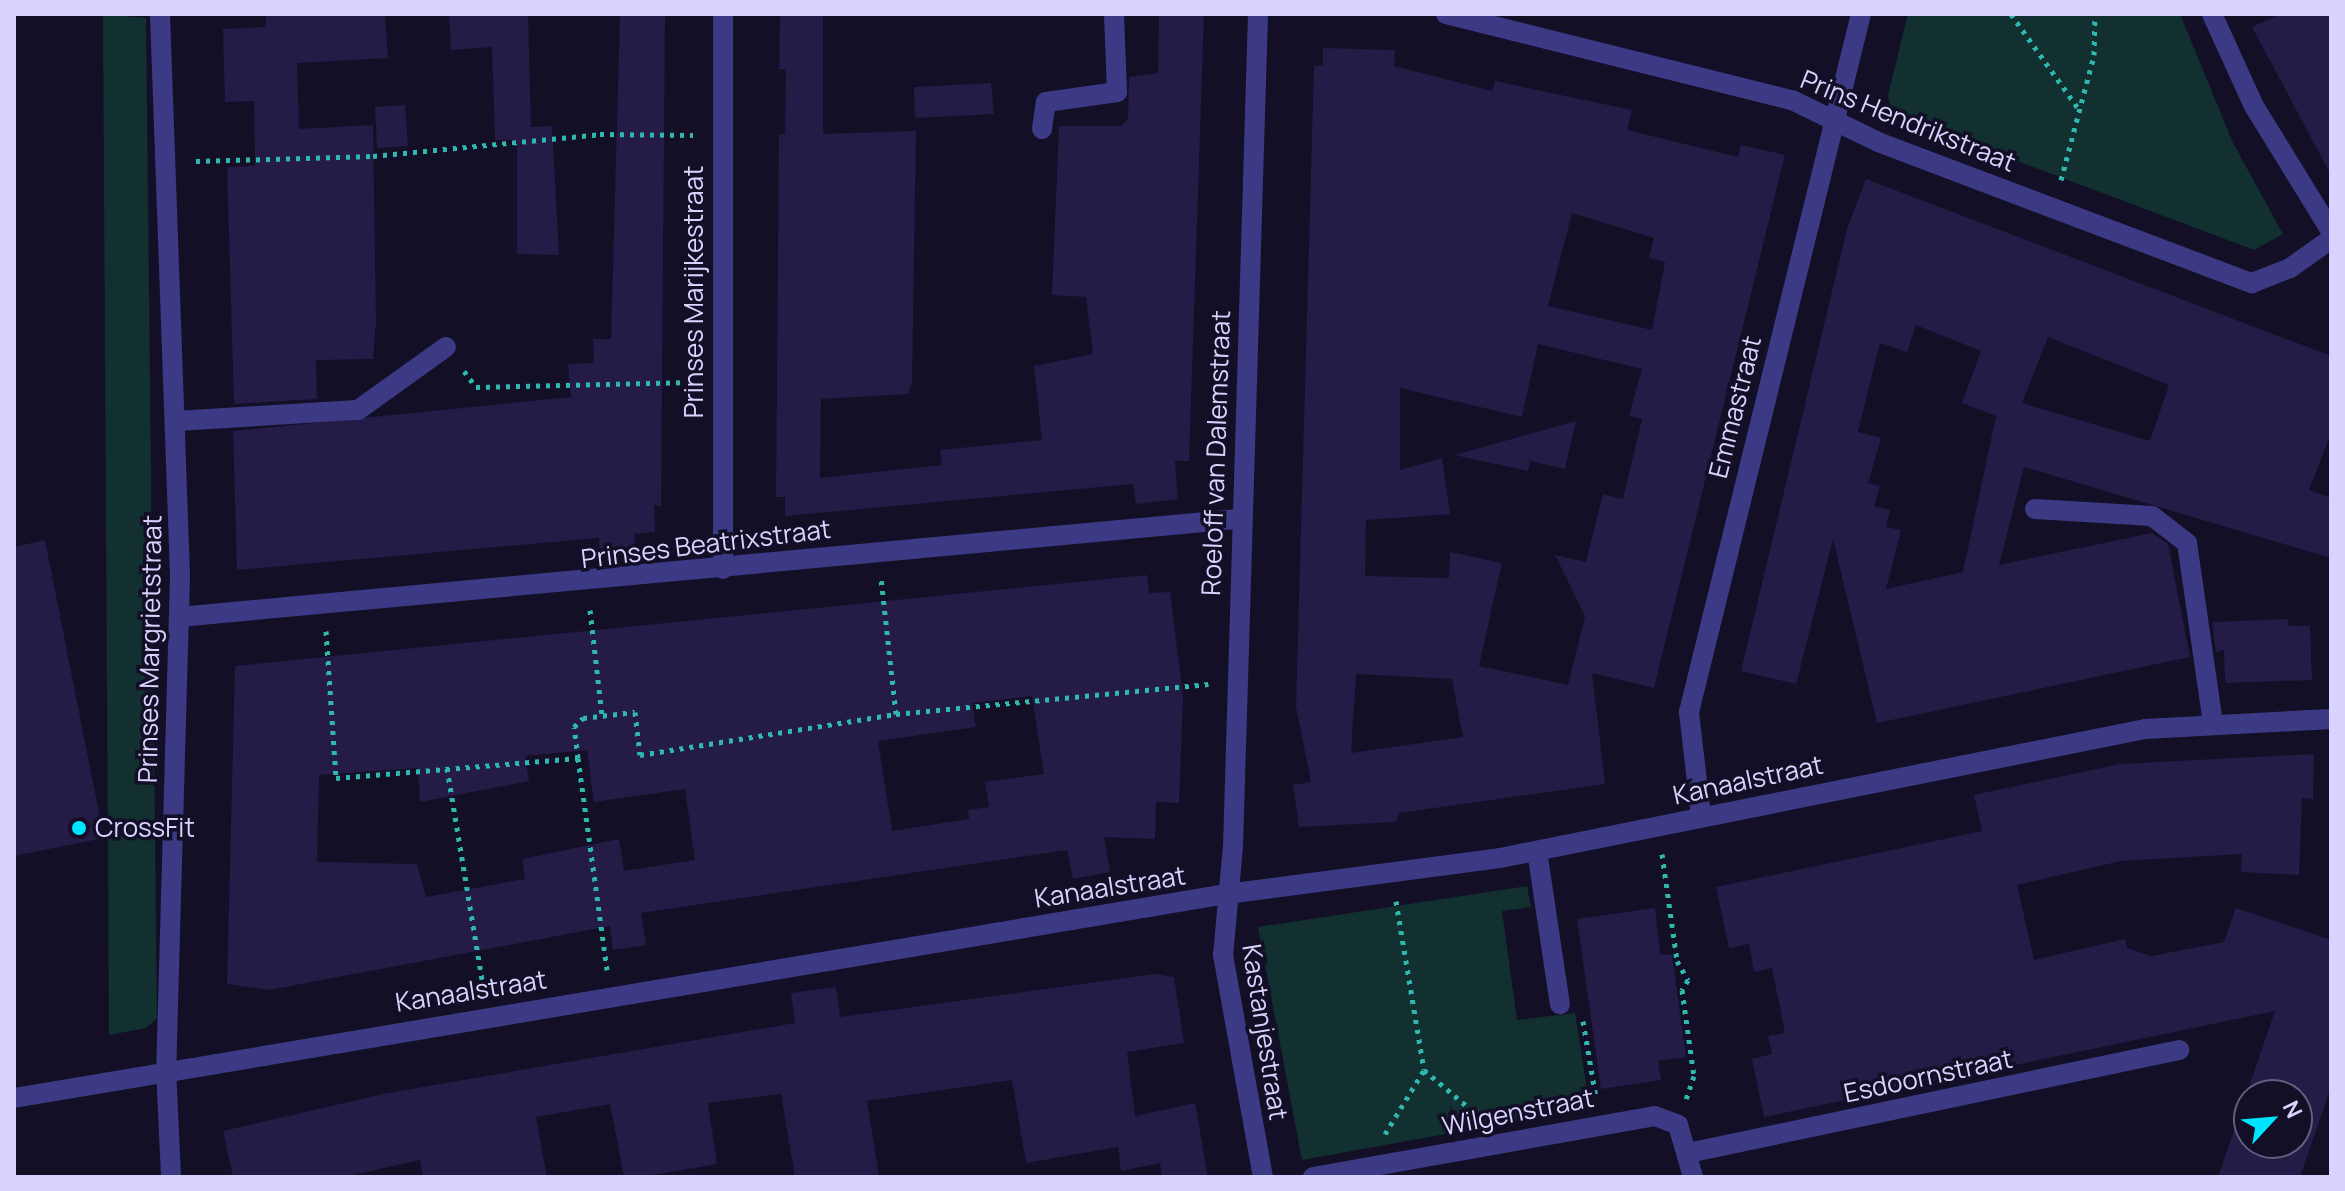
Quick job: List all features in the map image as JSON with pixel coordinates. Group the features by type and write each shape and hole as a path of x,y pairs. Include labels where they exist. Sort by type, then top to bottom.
{"street":[{"name":"Prinses Margrietstraat","path":"160,14 176,421 179,617 166,1069 171,1177"},
{"name":"Prinses Marijkestraat","path":"723,14 720,383 723,569"},
{"path":"1042,129 1046,102 1117,92 1114,14"},
{"name":"Roeloff van Dalemstraat","path":"1227,894 1258,14"},
{"name":"Prins Hendrikstraat","path":"1446,14 1792,100 2051,207 2252,283 2290,268 2331,239"},
{"name":"Emmastraat","path":"1701,816 1689,712 1861,14"},
{"path":"2212,14 2254,106 2331,231"},
{"path":"176,421 358,410 446,347"},
{"path":"2035,509 2152,516 2187,543 2213,723"},
{"name":"Prinses Beatrixstraat","path":"179,617 587,584 878,555 1166,521 1238,519"},
{"name":"Kanaalstraat","path":"14,1098 489,1014 1227,894 1537,851 2034,747 2213,723 2331,719"},
{"path":"1537,851 1560,1004"},
{"name":"Kastanjestraat","path":"1227,894 1223,955 1263,1177"},
{"name":"Esdoornstraat","path":"1688,1153 2179,1050"},
{"name":"Wilgenstraat","path":"1313,1177 1600,1122 1655,1116 1678,1125"},
{"path":"1678,1125 1693,1177"}],"path":[{"path":"2011,14 2081,113"},
{"path":"2051,207 2081,113 2095,14"},
{"path":"166,161 373,156 600,134 722,135"},
{"path":"446,347 476,387 720,383"},
{"path":"878,555 896,714"},
{"path":"587,584 602,716"},
{"path":"324,605 336,778 578,758"},
{"path":"610,995 574,727 602,716 635,712 640,755 896,714 1182,683 1236,685"},
{"path":"447,768 489,1014"},
{"path":"1658,826 1677,961 1688,980 1682,990 1694,1076 1678,1125"},
{"path":"1366,1167 1424,1070 1391,872"},
{"path":"1560,1004 1581,1003 1600,1122"},
{"path":"1424,1070 1508,1140"}],"green space":[{"path":"103,14 146,18 157,1018 146,1028 109,1035"},
{"path":"1908,14 2180,14 2233,143 2283,234 2254,250 1892,114 1888,95"},
{"path":"1527,886 1531,907 1502,911 1517,1020 1575,1013 1590,1108 1302,1160 1258,927"}],"building":[{"path":"266,14 385,14 388,58 297,63 299,129 373,125 376,323 373,359 316,360 317,399 234,404 227,167 255,166 254,101 225,102 223,29 266,27"},
{"path":"449,14 528,14 531,127 552,126 559,255 517,254 517,140 495,140 492,47 451,50"},
{"path":"620,14 665,14 661,506 654,505 655,532 634,534 636,554 600,558 599,538 237,570 233,431 571,397 568,364 594,363 593,339 611,339"},
{"path":"780,14 823,14 823,134 916,131 912,383 908,394 821,399 820,478 942,465 940,450 1042,440 1034,366 1093,354 1086,297 1052,295 1059,126 1121,126 1128,119 1129,77 1158,73 1159,14 1204,14 1189,461 1175,461 1178,499 1136,504 1133,484 785,516 785,497 776,497 779,134 785,134 786,69 779,69"},
{"path":"2280,14 2331,14 2331,175 2252,27"},
{"path":"1323,48 1395,50 1394,66 1492,91 1495,81 1632,110 1627,130 1738,157 1741,145 1785,155 1654,688 1592,673 1605,784 1399,813 1396,822 1299,827 1293,785 1311,782 1296,707 1314,66 1323,66","holes":["1572,213 1654,238 1649,258 1665,262 1652,330 1548,306","1538,344 1642,369 1629,416 1642,419 1623,499 1603,494 1586,562 1555,555 1585,616 1568,685 1479,666 1502,563 1450,552 1449,578 1365,576 1366,520 1450,514 1442,458 1400,470 1400,388 1522,417","1356,674 1452,679 1463,737 1351,753"]},
{"path":"991,83 994,114 915,118 914,87"},
{"path":"405,105 408,146 377,148 375,107"},
{"path":"1866,179 2331,356 2331,433 2309,490 2331,498 2331,558 2024,467 1999,565 2152,533 2168,544 2190,657 1877,723 1833,539 1796,684 1741,671 1847,229","holes":["1916,325 1981,351 1962,403 1996,416 1963,572 1886,589 1901,530 1886,527 1890,510 1874,506 1880,486 1868,483 1881,438 1858,432 1880,343 1907,352","2048,337 2169,385 2150,441 2022,403"]},
{"path":"1576,421 1565,469 1530,461 1528,471 1454,455"},
{"path":"45,540 104,838 14,856 14,547"},
{"path":"1147,575 1149,593 1170,592 1183,697 1179,803 1156,802 1155,839 1104,837 1110,872 1073,879 1067,850 641,913 646,945 613,950 610,926 269,990 227,984 235,666","holes":["1032,696 1044,774 985,782 989,807 968,810 969,819 892,831 878,741 976,727 972,703","587,750 594,802 685,789 695,860 624,871 619,839 522,859 525,879 426,897 417,864 317,862 319,775 418,768 420,802 529,781 525,756"]},
{"path":"2288,619 2289,626 2310,626 2312,680 2225,683 2224,650 2216,652 2212,622"},
{"path":"2314,754 2313,799 2302,798 2299,875 2241,872 2242,854 2121,861 2017,885 2034,960 2125,939 2127,948 2151,956 2224,942 2236,908 2331,940 2331,1087 2313,1139 2313,1079 2252,1079 2275,1011 1764,1117 1752,1059 1772,1054 1768,1036 1785,1033 1772,968 1754,972 1749,944 1729,948 1716,887 1982,831 1974,795 2120,764"},
{"path":"1655,908 1660,954 1672,955 1686,1057 1658,1061 1661,1080 1601,1089 1577,919"},
{"path":"1155,974 1174,977 1184,1043 1127,1052 1135,1116 1195,1103 1208,1177 1162,1177 1160,1163 1121,1171 1118,1147 1026,1163 1012,1080 867,1101 879,1177 795,1177 781,1094 708,1103 717,1164 639,1177 624,1177 610,1104 536,1117 547,1177 423,1177 420,1160 344,1177 233,1177 223,1131 388,1093 795,1023 791,993 836,987 840,1017"},
{"path":"2233,1133 2233,1159 2306,1159 2300,1177 2218,1177"}],"place":[{"name":"CrossFit","path":"79,828"}]}
